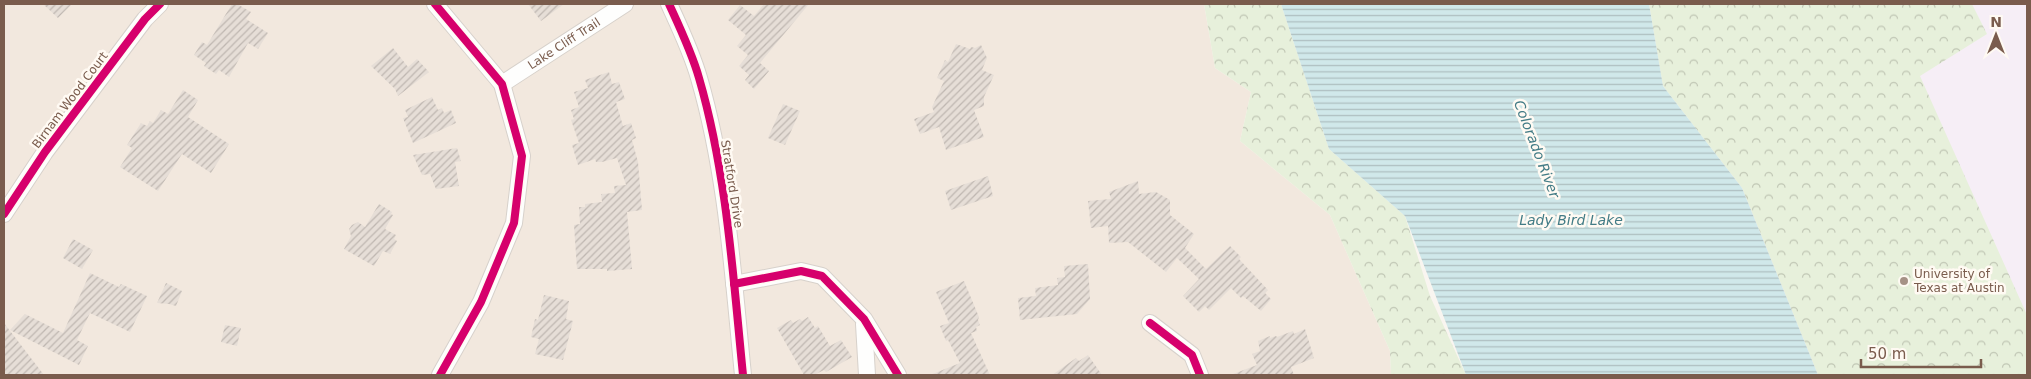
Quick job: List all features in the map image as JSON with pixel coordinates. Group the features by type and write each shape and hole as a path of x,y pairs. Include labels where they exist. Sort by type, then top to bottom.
{"street":[{"name":"Birnam Wood Court","path":"4,214 45,152 145,19 160,4"},
{"path":"435,4 502,84 522,156 514,223 481,302 440,375"},
{"name":"Lake Cliff Trail","path":"502,84 625,4"},
{"name":"Stratford Drive","path":"669,4 699,77 718,157 743,375"},
{"path":"734,284 801,270 822,276 864,319 898,375"},
{"path":"864,319 867,375"},
{"path":"1150,322 1192,355 1200,375"}],"shaded area":[{"path":"4,4 1204,4 1215,68 1251,92 1240,141 1330,215 1390,351 1391,375 4,375"},
{"name":"University of Texas at Austin","path":"1649,4 2027,4 2027,375 1818,375"}],"green space":[{"path":"1204,4 1281,4 1329,149 1405,216 1430,296 1466,375 1391,375 1390,351 1330,215 1240,141 1251,92 1215,68"},
{"name":"University of Texas at Austin","path":"1649,4 1972,4 1987,34 1920,76 2027,315 2027,375 1818,375 1742,188 1663,86"}],"water":[{"name":"Lady Bird Lake","path":"1281,4 1649,4 1663,86 1742,188 1818,375 1466,375 1405,216 1329,149"}],"building":[{"path":"43,4 72,4 58,18"},
{"path":"232,4 237,4 251,12 246,19 268,33 258,49 248,43 229,77 219,70 216,74 204,66 206,63 194,55 202,42 207,45"},
{"path":"528,4 564,4 541,21"},
{"path":"764,4 809,4 760,63 769,71 754,89 745,80 749,75 739,66 748,55 737,46 746,35 728,20 740,5 754,16"},
{"path":"956,44 970,49 971,47 975,48 981,45 987,58 982,70 994,75 984,97 984,106 974,110 984,137 946,150 939,127 920,134 914,119 934,112 932,107 944,81 937,78 945,60 948,62"},
{"path":"393,48 408,67 417,59 429,72 398,96 395,89 371,66"},
{"path":"609,72 612,84 619,82 625,99 616,102 623,126 631,123 636,138 632,140 638,162 642,210 627,212 632,269 607,271 607,269 577,269 574,225 580,224 579,207 585,207 585,204 602,202 601,194 615,193 614,186 626,185 617,158 602,162 596,162 595,159 578,165 572,145 579,143 571,120 574,119 571,110 579,107 574,92 588,88 585,80"},
{"path":"183,90 198,100 188,117 229,144 211,173 182,154 158,191 120,167 132,148 127,145 141,123 147,126 150,121 153,123 161,110 168,114"},
{"path":"432,97 438,110 442,108 444,113 451,110 456,123 413,143 403,118 408,117 405,110"},
{"path":"783,104 800,111 785,145 768,138"},
{"path":"457,148 461,161 455,162 459,186 436,189 430,174 422,175 413,155"},
{"path":"988,176 993,196 951,210 945,191"},
{"path":"1138,181 1139,194 1156,192 1170,200 1170,215 1194,234 1185,248 1206,269 1230,246 1241,257 1239,259 1268,290 1265,293 1271,299 1261,311 1243,296 1241,298 1231,288 1209,310 1205,306 1199,312 1183,296 1199,279 1177,258 1166,272 1128,242 1109,243 1108,226 1091,228 1088,201 1111,199 1109,192"},
{"path":"379,204 392,212 391,214 393,215 385,229 396,235 394,239 397,241 390,254 383,251 374,266 344,249 351,236 349,229 352,225 358,222 365,227"},
{"path":"73,239 93,250 82,269 63,258"},
{"path":"1088,264 1090,299 1077,314 1020,320 1018,298 1036,296 1035,288 1058,285 1057,278 1065,277 1064,266"},
{"path":"90,273 119,287 121,284 147,296 130,332 90,313 77,340 88,346 79,365 10,330 25,314 63,333"},
{"path":"964,281 979,317 980,325 976,327 977,331 971,333 990,375 930,375 960,363 948,340 946,341 940,326 949,323 936,292"},
{"path":"166,283 182,291 176,306 157,303"},
{"path":"544,295 569,301 566,319 573,321 563,360 535,354 539,339 531,337 535,319 538,320"},
{"path":"808,317 815,328 818,326 830,346 841,340 852,357 826,372 824,370 814,375 804,375 777,328 791,320 793,323"},
{"path":"4,323 44,375 4,375"},
{"path":"225,325 241,328 237,346 221,342"},
{"path":"1305,329 1314,358 1291,367 1294,375 1233,375 1257,365 1252,354 1260,351 1258,341 1270,336 1270,338 1277,337 1293,331 1294,334"},
{"path":"1088,355 1102,375 1052,375 1076,358 1079,361"}],"cycle path":[{"path":"4,214 45,152 145,19 160,4"},
{"path":"435,4 502,84 522,156 514,223 481,302 440,375"},
{"path":"669,4 686,41 709,114 728,225 743,375"},
{"path":"734,284 801,271 822,276 864,319 898,375"},
{"path":"1150,323 1192,355 1200,375"}],"place":[{"name":"University of Texas at Austin","path":"1904,281"}],"water label":[{"name":"Colorado River","path":"1537,149"}]}
